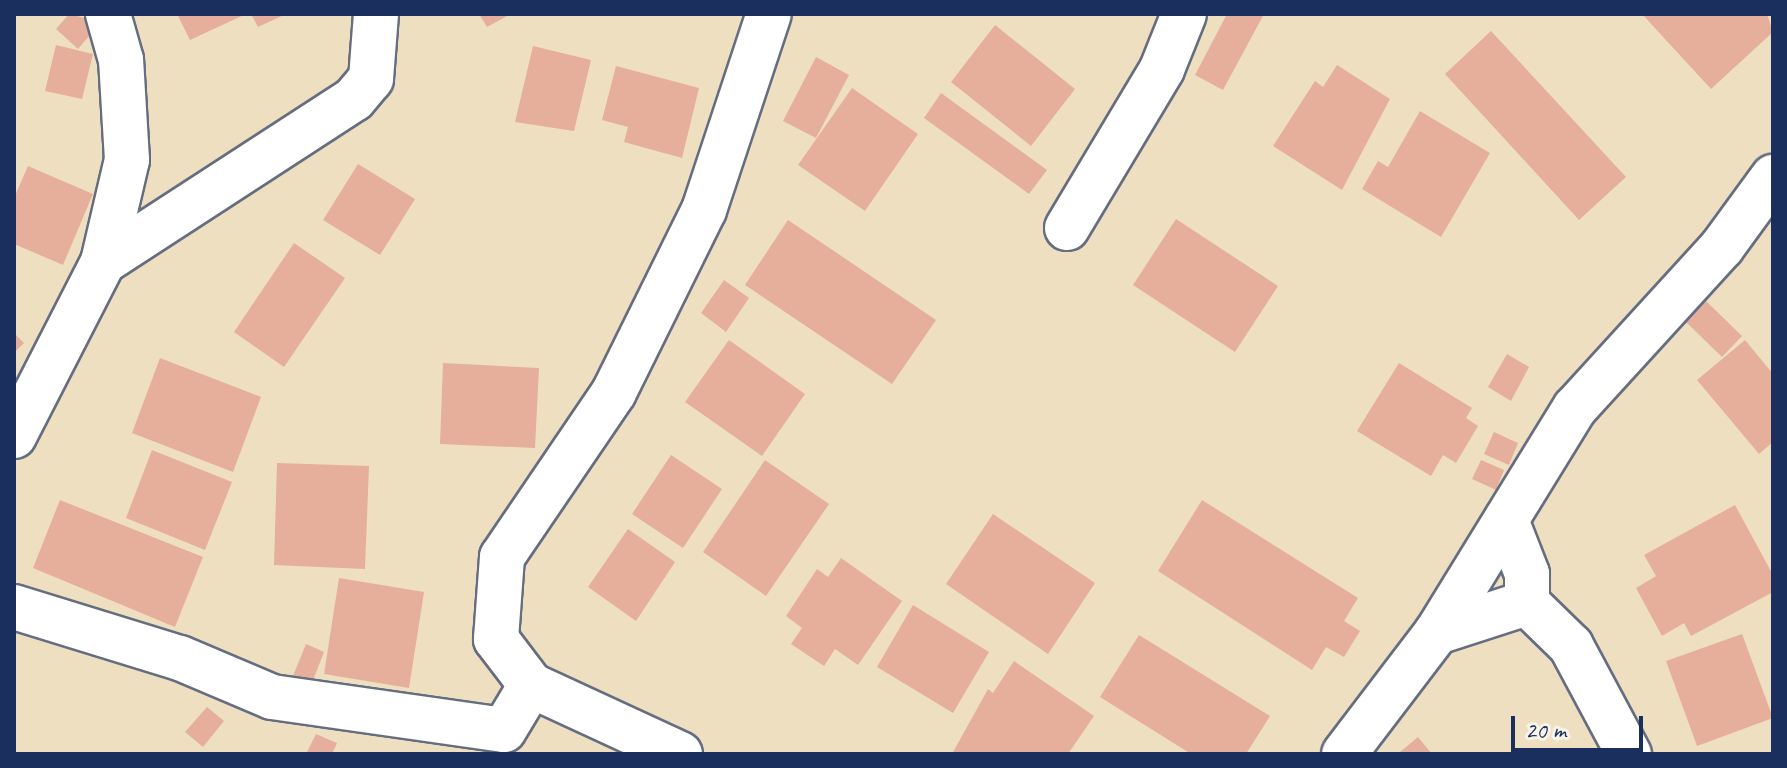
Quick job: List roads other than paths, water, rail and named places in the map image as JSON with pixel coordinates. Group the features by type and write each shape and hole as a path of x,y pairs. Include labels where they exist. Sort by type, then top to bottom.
{"street":[{"path":"14,436 103,262 127,160 121,60 108,14"},
{"path":"103,262 354,99 371,79 376,14"},
{"path":"680,754 531,685 496,639 502,557 614,392 704,210 769,14"},
{"path":"1067,228 1162,69 1184,14"},
{"path":"1344,754 1437,632 1575,408 1722,247 1773,177"},
{"path":"1506,520 1527,574 1527,603 1571,646 1629,754"},
{"path":"1437,632 1527,603"},
{"path":"14,607 180,658 272,697 504,742 531,685"}]}
